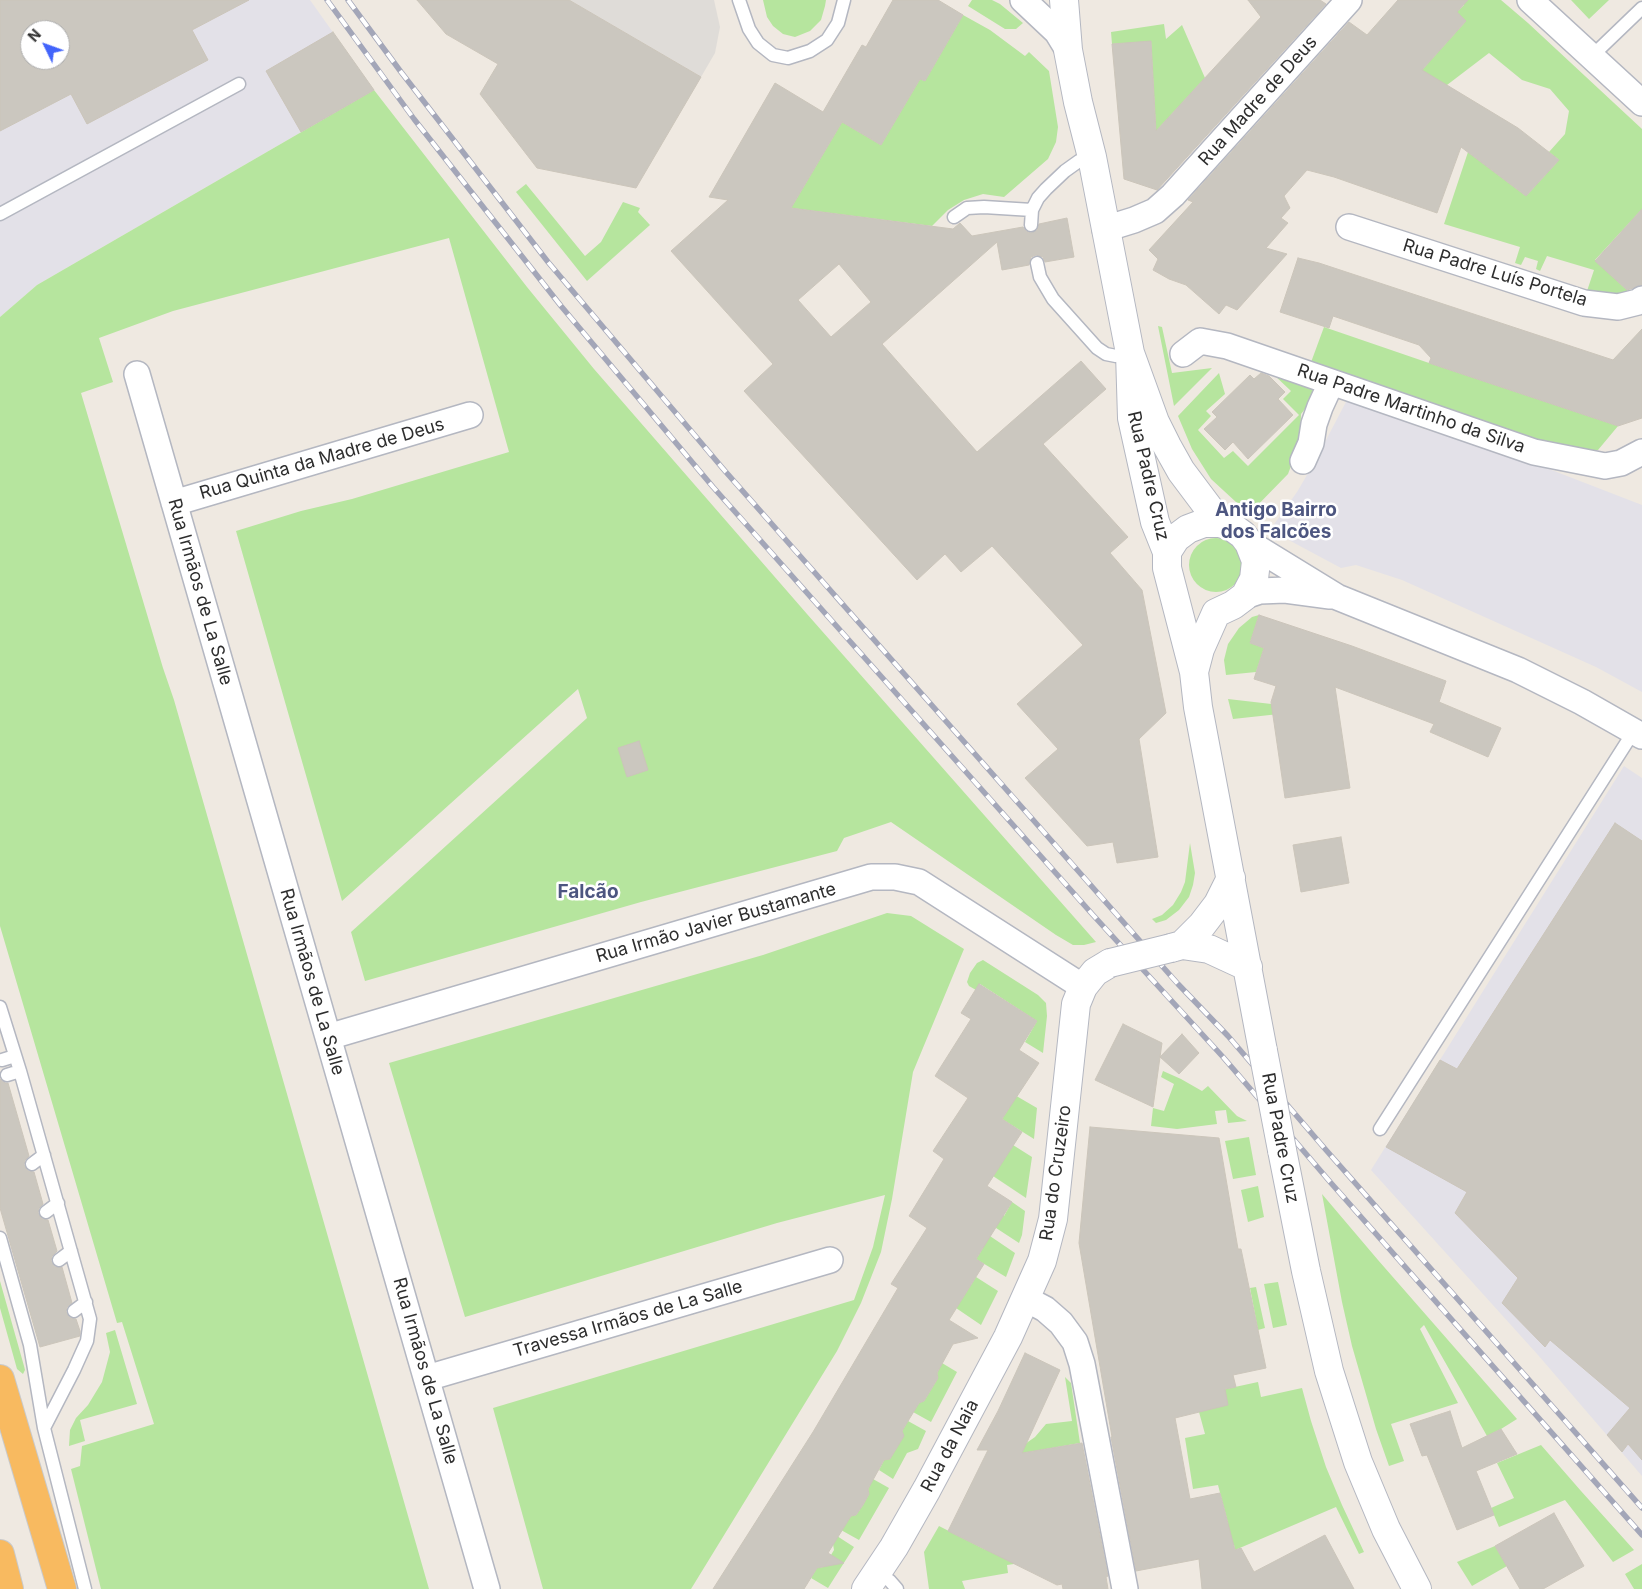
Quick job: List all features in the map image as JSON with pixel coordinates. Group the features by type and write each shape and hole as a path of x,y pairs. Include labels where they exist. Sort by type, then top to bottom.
{"highway":[{"path":"0,1380 62,1589"},
{"path":"0,1554 9,1589"}],"street":[{"path":"1023,0 1057,32 1068,50"},
{"path":"1064,0 1068,50 1078,102 1092,158 1130,353"},
{"path":"1082,0 1092,158"},
{"name":"Rua Madre de Deus","path":"1105,229 1155,211 1166,202 1350,0"},
{"path":"1530,0 1642,103"},
{"name":"Rua Padre Luís Portela","path":"1349,227 1584,303 1618,307 1638,302 1642,299"},
{"name":"Rua Padre Martinho da Silva","path":"1183,354 1200,341 1227,346 1534,452 1606,466 1621,463 1642,452"},
{"name":"Rua Padre Cruz","path":"1130,353 1155,422 1167,446 1181,471 1220,523"},
{"name":"Rua Padre Cruz","path":"1130,353 1132,418 1155,522 1166,552 1167,568 1194,672 1198,707 1282,1150 1306,1271 1329,1371 1358,1462 1386,1529 1417,1589"},
{"name":"Rua Irmãos de La Salle","path":"137,374 487,1589"},
{"path":"1303,461 1311,444 1314,424 1320,407 1332,383"},
{"name":"Rua Quinta da Madre de Deus","path":"174,503 470,415"},
{"name":"Rua Padre Cruz","path":"1166,552 1176,538 1188,529 1204,523 1220,523 1232,527 1243,535 1249,543"},
{"path":"1245,596 1254,579 1256,561 1249,543"},
{"path":"1249,543 1337,597 1518,670 1638,733"},
{"path":"1173,590 1187,603 1216,613 1233,605 1245,596 1260,590 1285,590 1337,597"},
{"name":"Rua Padre Cruz","path":"1194,672 1200,649 1216,613"},
{"name":"Rua Irmão Javier Bustamante","path":"328,1037 871,877 895,877 919,882 1083,987"},
{"path":"1176,946 1202,925 1231,878"},
{"name":"Rua do Cruzeiro","path":"1026,1299 1042,1261 1053,1219 1076,1004 1083,987 1095,972 1110,963 1176,946 1209,949 1248,967"},
{"name":"Travessa Irmãos de La Salle","path":"427,1378 830,1260"},
{"path":"1026,1299 1045,1309 1061,1323 1075,1342 1082,1364 1125,1589"},
{"name":"Rua da Naia","path":"880,1584 1026,1299"}],"lane":[{"path":"739,0 748,29 758,43 773,55 788,58 810,51 828,40 838,23 844,0"},
{"path":"1591,57 1642,8"},
{"path":"0,214 238,84"},
{"path":"1031,225 1032,210 1038,198 1046,189 1079,161 1092,158"},
{"path":"954,217 967,208 1032,210"},
{"path":"1037,264 1040,277 1053,299 1096,348 1106,354 1116,356 1130,353"},
{"path":"1380,1129 1638,733"},
{"path":"0,1008 11,1044 9,1058 20,1071 90,1319 86,1341 74,1370 44,1428"},
{"path":"0,1033 11,1044"},
{"path":"7,1075 20,1071"},
{"path":"32,1164 44,1155"},
{"path":"46,1212 58,1203"},
{"path":"4,1242 34,1342 44,1428 85,1589"},
{"path":"60,1260 71,1251"},
{"path":"74,1311 86,1302"}],"shaded area":[{"path":"0,0 310,0 374,90 37,285 0,317"},
{"path":"569,0 714,0 720,27 715,53 701,77"},
{"path":"1347,400 1424,429 1536,464 1642,505 1642,692 1596,667 1402,580 1356,565 1341,568 1270,530 1297,492"},
{"path":"1624,766 1642,778 1642,1476 1538,1355 1371,1170"}],"green space":[{"path":"763,0 826,0 821,20 810,31 795,37 783,34 773,26 767,17"},
{"path":"972,0 992,0 1000,4 1023,23 1016,29 1005,29 968,6"},
{"path":"1459,0 1501,0 1642,129 1642,209 1595,260 1630,293 1620,298 1587,291 1594,270 1547,256 1540,271 1536,269 1538,261 1525,257 1521,265 1515,263 1520,247 1444,224 1468,152 1526,196 1559,160 1549,152 1565,134 1569,111 1550,89 1522,80 1489,53 1447,85 1437,97 1412,81 1466,21 1457,12 1464,5"},
{"path":"1571,0 1609,0 1589,19"},
{"path":"963,15 990,30 1025,56 1029,52 1049,71 1058,127 1056,142 1048,159 1004,197 983,194 964,200 948,210 932,226 791,208 842,122 881,145 920,79 925,81"},
{"path":"1164,24 1166,39 1182,25 1205,78 1156,131 1151,42 1112,44 1111,32"},
{"path":"374,90 527,287 594,369 1096,942 1073,945 891,822 844,838 837,851 641,902 365,981 351,932 587,718 578,689 342,901 236,531 301,511 352,499 509,452 449,238 173,311 99,338 113,382 81,393 174,700 429,1589 101,1589 71,1469 80,1466 82,1446 154,1424 122,1322 117,1323 0,926 0,317 37,285"},
{"path":"526,184 585,256 601,242 623,202 640,208 638,212 650,225 587,281 516,192"},
{"path":"1158,326 1162,327 1172,373 1212,368 1174,406"},
{"path":"1324,327 1618,426 1598,450 1583,452 1568,450 1310,365"},
{"path":"1219,373 1225,394 1206,411 1211,416 1198,430 1224,458 1233,451 1248,466 1299,415 1283,399 1291,391 1273,374 1319,391 1301,414 1300,442 1288,474 1249,514 1211,479 1192,449 1178,416"},
{"path":"1216,538 1226,540 1235,546 1241,555 1243,565 1241,575 1235,584 1226,590 1216,592 1206,590 1197,584 1191,575 1189,565 1191,555 1197,546 1206,540"},
{"path":"1259,615 1250,643 1264,648 1256,672 1226,675 1224,660 1228,644 1239,628 1252,617"},
{"path":"1228,699 1280,705 1279,714 1233,719"},
{"path":"1190,843 1195,873 1189,897 1179,910 1166,920 1156,923 1152,919 1162,915 1173,905 1181,892 1185,882"},
{"path":"887,913 911,916 964,949 913,1072 892,1199 881,1252 861,1303 837,1351 691,1589 543,1589 493,1408 854,1300 873,1247 885,1195 777,1223 465,1317 389,1063 763,955"},
{"path":"983,960 1038,995 1046,1003 1047,1016 1043,1053 1025,1042 1037,1021 980,984 976,990 969,986 967,982 970,973 977,963"},
{"path":"1163,1071 1202,1091 1208,1086 1237,1116 1247,1121 1228,1123 1226,1110 1215,1111 1217,1124 1177,1129 1151,1126 1153,1108 1164,1111 1174,1084 1161,1077"},
{"path":"1013,1094 1037,1108 1034,1139 1002,1119 1009,1108 1006,1105"},
{"path":"1249,1137 1256,1175 1233,1179 1225,1141"},
{"path":"1013,1145 1032,1157 1026,1198 993,1176"},
{"path":"1258,1186 1264,1217 1248,1222 1241,1190"},
{"path":"1322,1194 1517,1419 1487,1436 1424,1325 1420,1329 1458,1403 1391,1424 1404,1461 1389,1466 1376,1429 1352,1346"},
{"path":"1012,1202 1025,1211 1019,1243 993,1226 1000,1215 1004,1216"},
{"path":"987,1234 1015,1253 1006,1277 976,1259 983,1248 980,1246"},
{"path":"976,1277 998,1291 981,1325 956,1308"},
{"path":"0,1281 25,1370 23,1374 17,1369 0,1308"},
{"path":"1278,1282 1287,1325 1273,1328 1264,1284"},
{"path":"1256,1287 1265,1328 1258,1330 1250,1288"},
{"path":"115,1330 137,1404 80,1420 85,1441 69,1446 70,1430 76,1418 88,1405 102,1382 110,1352 106,1333"},
{"path":"942,1363 957,1372 931,1422 913,1412 919,1403 924,1401 938,1378 937,1373"},
{"path":"1065,1377 1071,1383 1080,1443 1018,1454 1025,1444 1035,1437 1046,1424 1072,1421"},
{"path":"1258,1382 1261,1397 1302,1388 1326,1467 1364,1552 1359,1554 1336,1507 1235,1550 1234,1545 1197,1551 1228,1523 1218,1485 1193,1489 1185,1438 1205,1434 1199,1412 1207,1393"},
{"path":"908,1421 926,1431 918,1449 907,1453 893,1479 879,1470 884,1460 890,1459 903,1436 902,1431"},
{"path":"1541,1445 1634,1550 1613,1562 1565,1500 1499,1527 1491,1508 1514,1498 1497,1463"},
{"path":"873,1479 889,1488 859,1540 841,1530 851,1516 856,1515 863,1505 869,1494 868,1489"},
{"path":"939,1526 984,1549 1021,1563 1007,1565 1008,1573 962,1581 965,1589 929,1589 924,1552"},
{"path":"837,1536 854,1547 828,1588 811,1578 817,1568 823,1567 831,1555"},
{"path":"1495,1546 1507,1566 1472,1586 1457,1562"},
{"path":"1642,1564 1642,1589 1634,1589 1625,1574"}],"building":[{"path":"0,0 249,0 192,30 208,60 87,124 71,94 0,131"},
{"path":"417,0 569,0 701,77 636,188 537,168 480,94 498,64 446,34"},
{"path":"893,0 938,0 963,15 925,81 920,79 881,145 842,122 791,208 953,229 960,223 972,236 1023,227 1031,233 1037,230 1039,224 1067,218 1074,257 1045,262 1043,257 1036,255 1031,257 1029,265 1002,270 997,242 882,344 977,452 1081,361 1106,389 1043,444 1128,537 1110,553 1142,590 1166,713 1139,739 1158,857 1117,863 1113,842 1087,846 1025,778 1058,749 1017,704 1083,645 992,546 961,572 945,554 917,580 744,391 773,364 671,251 728,200 709,197 775,83 823,112 862,45 866,47","holes":["839,264 871,302 831,337 798,300"]},
{"path":"1248,0 1320,0 1326,4 1157,190 1124,179 1112,44 1151,41 1156,131 1261,17"},
{"path":"1398,0 1468,0 1457,12 1466,21 1422,70 1518,128 1559,160 1526,196 1461,147 1437,213 1334,177 1307,170 1284,196 1290,208 1281,218 1288,223 1266,248 1287,254 1237,310 1226,305 1219,314 1186,285 1169,279 1153,270 1158,259 1149,250 1193,202 1188,200 1349,22 1367,35"},
{"path":"333,32 374,90 301,132 266,71"},
{"path":"1642,209 1642,285 1627,290 1595,261"},
{"path":"1298,258 1319,263 1613,360 1642,329 1642,418 1618,426 1429,363 1431,358 1419,345 1333,316 1329,328 1280,312"},
{"path":"1261,373 1269,376 1285,392 1278,399 1293,415 1248,459 1233,442 1225,450 1204,429 1217,417 1212,412 1250,375 1254,379"},
{"path":"1259,615 1352,646 1446,681 1439,702 1501,728 1488,757 1430,732 1434,724 1335,687 1350,788 1285,798 1271,702 1276,686 1254,679 1264,648 1250,643"},
{"path":"639,741 648,770 627,777 618,748"},
{"path":"1615,823 1642,841 1642,1460 1628,1444 1622,1452 1607,1435 1630,1408 1550,1340 1545,1347 1502,1303 1518,1278 1455,1213 1467,1192 1386,1147 1440,1060 1457,1069"},
{"path":"1341,837 1349,883 1301,892 1293,845"},
{"path":"979,984 1037,1021 1019,1050 1039,1063 1002,1119 1022,1132 987,1186 1012,1202 976,1259 984,1264 949,1320 978,1338 953,1344 937,1373 938,1378 924,1401 919,1403 902,1431 904,1436 890,1459 884,1460 868,1489 869,1494 863,1505 856,1515 851,1516 828,1553 844,1563 817,1568 804,1589 713,1589 813,1432 898,1288 891,1284 927,1228 909,1216 944,1159 933,1151 968,1098 935,1076 971,1019 961,1013"},
{"path":"1123,1024 1162,1043 1153,1107 1095,1080"},
{"path":"1182,1034 1199,1053 1179,1074 1160,1057"},
{"path":"0,1079 8,1083 29,1156 25,1160 24,1165 28,1171 34,1172 43,1204 39,1208 38,1213 42,1219 48,1220 57,1251 52,1256 51,1261 55,1267 62,1267 72,1303 67,1307 66,1312 70,1318 76,1319 80,1331 80,1336 40,1347 0,1208"},
{"path":"1090,1127 1219,1138 1238,1249 1241,1249 1266,1368 1233,1375 1236,1387 1225,1389 1228,1405 1175,1418 1190,1499 1220,1493 1235,1550 1241,1548 1254,1572 1325,1535 1354,1589 1202,1589 1199,1559 1136,1571 1111,1437 1079,1243"},
{"path":"1025,1353 1060,1370 1022,1453 1082,1443 1108,1576 1106,1577 1108,1589 1063,1589 1062,1584 1057,1585 948,1531 988,1450 977,1450 998,1411"},
{"path":"1450,1411 1462,1448 1501,1429 1517,1454 1476,1471 1494,1515 1457,1530 1427,1455 1422,1456 1410,1424"},
{"path":"1554,1513 1584,1566 1543,1589 1520,1589 1495,1546"}],"railway":[{"path":"327,0 414,119 561,306 713,487 1093,915 1223,1057 1331,1183 1642,1535"},
{"path":"348,0 401,72 548,262 725,471 1178,984 1228,1036 1642,1508"}],"district":[{"name":"Antigo Bairro dos Falcões","path":"1276,521"},
{"name":"Falcão","path":"588,892"}]}
